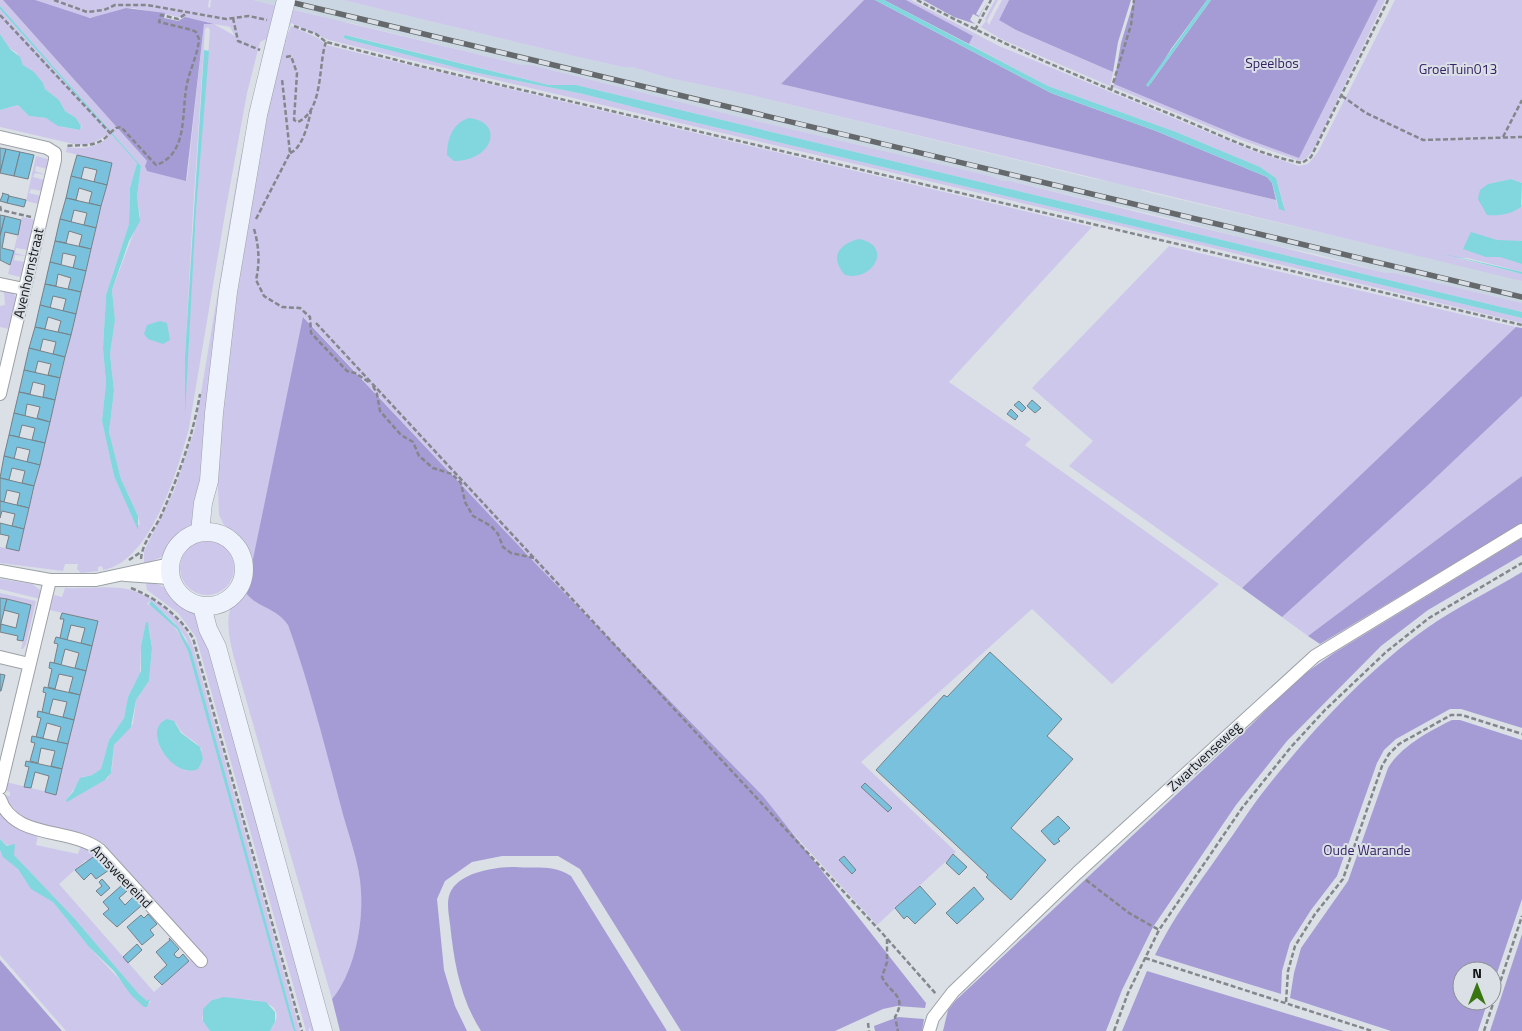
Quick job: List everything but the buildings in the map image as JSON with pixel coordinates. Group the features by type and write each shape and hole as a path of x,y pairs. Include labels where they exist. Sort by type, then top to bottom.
{"main road":[{"path":"208,532 209,481 214,414 228,292 258,115 267,45 286,0"},
{"path":"208,532 230,539 239,548 244,561 245,575 240,587 232,598 210,606 182,596 170,571 180,543 189,536 208,532"},
{"path":"210,606 219,628 217,647 323,1031"}],"street":[{"path":"0,137 48,148 55,153"},
{"name":"Avenhornstraat","path":"0,391 55,160 55,153"},
{"path":"0,284 24,290"},
{"name":"Zwartvenseweg","path":"929,1031 933,1018 944,1003 1077,873 1315,656 1522,530"},
{"path":"0,571 50,580 96,580 123,575 170,571"},
{"path":"0,788 50,580"},
{"path":"0,657 29,664"},
{"name":"Amsweereind","path":"0,799 2,806 23,825 90,841 201,961"}],"path":[{"path":"54,0 87,12 104,10 114,5 147,5 187,13 233,18 249,16 276,22"},
{"path":"145,0 147,5"},
{"path":"917,0 975,30 1111,90 1277,157 1302,163 1311,157 1388,0"},
{"path":"975,30 991,0"},
{"path":"1111,90 1130,25 1134,0"},
{"path":"55,153 66,146 80,147 97,143 121,127 156,165 172,155 180,140 186,87 199,40 196,32 192,30 159,22 161,15 178,19 187,13"},
{"path":"0,15 110,133"},
{"path":"233,18 238,41 267,45 259,59"},
{"path":"286,24 316,34 326,42 1522,325"},
{"path":"254,221 290,153 294,151 304,133 322,70 326,42"},
{"path":"286,57 291,56 294,59 297,73 294,120 298,122 302,120 311,110"},
{"path":"281,74 290,153"},
{"path":"1342,96 1366,113 1423,140 1522,137"},
{"path":"1503,137 1522,100"},
{"path":"0,206 1,210 41,220"},
{"path":"254,227 259,245 260,270 256,280 264,296 282,307 298,307 303,310 310,317 311,333 347,371 362,376 372,384 377,394 380,411 402,435 413,442 419,456 433,468 452,474 461,483 465,502 473,516 491,526 498,534 502,547 511,553 534,558"},
{"path":"316,323 887,939 944,1003"},
{"path":"200,390 196,419 180,465 160,518 142,551 144,593 180,620 193,638 302,1031"},
{"path":"1114,1031 1128,993 1159,930 1264,778 1325,710 1386,652 1429,618 1522,563"},
{"path":"1286,1002 1288,971 1295,946 1315,914 1343,879 1382,766 1388,754 1399,744 1451,715 1462,716 1522,734"},
{"path":"1077,873 1107,898 1159,930"},
{"path":"1484,1031 1522,916"},
{"path":"887,939 887,962 882,977 897,995 899,1008 895,1017 898,1031"},
{"path":"1145,958 1372,1031"},
{"path":"868,1023 869,1031"}],"shaded area":[{"path":"253,0 343,0 574,56 623,67 632,67 669,78 751,95 1086,177 1137,187 1143,191 1509,277 1522,281 1522,303 1395,273 1386,273 1168,218 1010,181 1003,181 990,176 531,65 522,65"}],"green space":[{"path":"0,0 3,0 147,161 145,166 187,180 204,24 214,24 235,36 230,27 133,8 95,17 81,16 35,0 209,0 208,7 210,8 211,0 253,0 522,65 531,65 1386,273 1395,273 1522,303 1522,312 576,85 549,85 359,38 345,35 343,38 473,72 583,94 680,119 1522,318 1522,323 1167,237 398,57 329,40 291,23 289,28 270,24 197,514 193,524 179,536 162,557 144,564 144,551 174,491 195,429 239,166 266,39 260,42 247,93 189,428 170,489 160,511 135,550 120,563 103,570 102,566 98,567 98,571 81,573 77,569 78,564 65,564 63,571 0,563 0,547 19,551 112,163 66,152 67,147 84,148 95,145 109,137 107,135 93,143 78,145 0,127 0,110 18,105 29,116 46,118 62,127 79,130 82,127 76,118 65,111 59,100 45,89 35,74 23,65 17,53 8,47 0,34 0,9 137,163 130,188 129,224 106,295 103,348 106,383 102,421 114,476 136,524 140,525 138,516 121,479 109,432 114,391 110,354 115,320 112,290 140,216 137,196 141,166 0,6","holes":["208,27 210,30 196,212 185,405 185,356 205,29"]},
{"path":"3,0 35,0 90,18 126,8 165,13 164,18 178,21 185,17 214,24 204,24 186,181 147,171 145,166 147,161"},
{"name":"GroeiTuin013","path":"343,0 864,0 781,84 1276,200 1278,207 1284,206 1276,178 1260,167 1176,132 1048,86 969,44 973,36 906,0 911,0 999,46 1253,151 1299,166 1308,164 1318,152 1395,0 1522,0 1522,183 1511,179 1488,184 1522,205 1522,272 1468,258 1457,258 1522,274 1522,281 751,95 669,78 632,67 623,67 574,56"},
{"path":"864,0 875,0 1051,93 1156,131 1267,177 1272,183 1276,200 781,84"},
{"path":"884,0 906,0 973,36 969,44"},
{"path":"923,0 984,0 976,14 979,16 988,0 979,17 973,14 970,20 975,24 954,17"},
{"path":"995,0 998,0 987,21 989,25 1002,0 1009,0 999,20 1016,30 1113,72 1110,86 1001,39 981,27 986,21 985,19"},
{"path":"1009,0 1131,0 1118,42 1113,72 1016,30 999,20"},
{"name":"Speelbos","path":"1134,0 1207,0 1171,49 1148,87 1211,0 1378,0 1299,158 1241,137 1114,84 1121,43"},
{"path":"1378,0 1385,0 1315,147 1307,158 1300,161 1239,139 1113,87 1114,84 1241,137 1299,158"},
{"path":"291,26 318,38 326,45 1092,227 949,382 1031,439 1025,445 1219,584 1112,684 1032,609 861,762 956,852 877,925 788,828 763,796 535,563 304,317 251,573 246,550 241,542 225,527 219,515 217,460 234,292 279,55"},
{"path":"36,156 48,159 47,169 36,166 35,171 46,175 35,173 33,177 44,180 42,191 31,189 29,193 41,196 39,204 26,201"},
{"path":"22,217 35,220 28,250 16,248 15,253 26,256 15,255 14,260 25,262 20,277 8,274"},
{"path":"1169,246 1516,327 1242,588 1069,466 1093,441 1032,388"},
{"path":"0,289 12,292 16,297 9,329 0,327 0,306 5,305 4,293"},
{"path":"303,317 535,563 763,796 926,1003 925,1008 897,1006 883,1009 835,1031 681,1031 580,869 558,856 502,856 472,862 445,881 437,899 444,970 455,1006 467,1031 340,1031 332,999 346,976 359,934 361,892 358,870 316,713 288,625 278,615 256,602 246,593"},
{"path":"1516,327 1522,328 1522,396 1427,486 1282,617 1242,588"},
{"path":"1522,396 1522,476 1308,636 1282,617 1427,486"},
{"path":"1522,476 1522,523 1320,644 1308,636"},
{"path":"1522,538 1522,555 1428,610 1381,646 1287,741 1236,805 1153,927 1122,990 1106,1031 943,1031 948,1010 956,1000 1250,726 1296,680 1334,653"},
{"path":"202,541 212,541 222,545 230,553 234,568 230,583 222,591 212,595 202,595 192,591 184,583 180,573 180,563 184,553 192,545"},
{"path":"1522,572 1522,728 1461,709 1450,709 1396,739 1384,750 1377,763 1337,876 1311,910 1290,943 1282,971 1281,994 1155,955 1185,903 1257,800 1288,761 1344,699 1384,661 1427,628"},
{"path":"0,579 32,584 40,590 40,599 0,589"},
{"path":"146,583 157,584 168,590 192,610 201,623 316,1031 311,1031 309,1027 309,1031 306,1031 196,637 178,613 147,590"},
{"path":"113,587 131,590 153,600 174,616 188,636 193,646 300,1031 296,1031 186,638 174,622 150,601 147,604 154,607 172,623 188,651 294,1031 270,1031 277,1014 275,1009 264,1002 223,998 212,1000 202,1018 210,1031 66,1031 0,955 0,850 2,855 18,869 30,887 53,902 89,947 122,982 149,1003 151,1001 147,1001 138,993 74,918 14,855 13,845 8,846 0,839 0,809 19,829 38,835 36,845 78,854 81,845 95,854 111,868 109,869 97,857 89,864 86,860 59,884 154,992 199,953 104,844 88,835 29,822 21,817 3,795 10,796 10,792 5,790 6,782 56,794 98,621 50,610 54,595 62,597 65,588","holes":["146,623 149,627 152,648 149,681 136,700 133,724 114,745 112,769 108,778 66,800 83,777 92,775 101,769 109,740 124,718 128,697 140,674 141,646","167,719 176,723 182,732 202,750 187,771 177,766 168,758 159,744 157,738"]},
{"path":"0,593 36,601 26,644 23,649 21,649 31,605 0,598"},
{"path":"246,593 256,602 278,615 288,625 310,692 356,859 361,892 359,934 346,976 332,999 230,642 228,619 230,610 234,602"},
{"name":"Oude Warande","path":"1452,720 1460,720 1522,740 1522,899 1501,961 1452,961 1452,1011 1485,1011 1478,1031 1391,1031 1290,998 1301,948 1348,881 1388,768 1400,753 1426,734"},
{"path":"515,867 551,868 571,876 667,1031 481,1031 468,1006 459,979 448,900 450,893 461,880 479,872"},
{"path":"1522,934 1522,1031 1490,1031 1497,1011 1502,1011 1502,995"},
{"path":"0,960 62,1031 0,1031"},
{"path":"1147,971 1344,1031 1122,1031"},
{"path":"898,1017 924,1019 922,1031 875,1031 874,1026"}],"water":[{"path":"875,0 884,0 1048,86 1176,132 1260,167 1276,178 1285,211 1279,209 1272,183 1267,177 1156,131 1051,93"},
{"path":"1207,0 1211,0 1148,87 1146,85"},
{"path":"0,6 141,166 137,196 140,221 129,241 112,290 115,320 110,354 114,391 109,432 121,479 138,516 138,530 114,476 102,421 106,383 103,348 106,295 129,224 130,188 137,163 0,9"},
{"path":"0,34 10,49 20,57 23,65 34,72 43,83 45,89 59,100 65,111 76,118 81,126 80,130 58,126 46,118 29,116 18,105 0,110"},
{"path":"345,35 549,85 576,85 1522,312 1522,318 680,119 583,94 473,72 346,39 343,37"},
{"path":"204,50 209,51 196,212 185,415 185,356"},
{"path":"469,118 480,121 487,126 490,133 490,141 478,155 454,161 447,155 449,138 458,124"},
{"path":"1511,179 1522,183 1521,207 1505,214 1487,215 1478,199 1480,190 1488,184"},
{"path":"1471,232 1497,240 1522,241 1522,264 1500,257 1486,257 1463,249"},
{"path":"859,239 875,248 876,262 864,273 855,276 845,275 840,268 837,257 846,244"},
{"path":"1440,253 1522,272 1522,274"},
{"path":"160,321 167,323 170,340 163,344 148,339 144,334 147,325"},
{"path":"151,601 178,627 191,650 296,1031 294,1031 291,1022 188,651 177,629 149,604"},
{"path":"146,622 148,623 152,648 149,681 136,700 131,727 114,745 111,773 105,780 67,802 66,800 73,792 80,778 92,775 101,769 109,740 124,718 128,697 141,671 141,646"},
{"path":"167,719 174,721 181,733 200,747 203,759 198,769 188,770 179,767 170,761 163,752 158,743 157,733 160,725"},
{"path":"0,839 7,846 15,844 14,855 74,918 138,993 147,1001 150,999 147,1007 144,1007 131,995 114,971 89,947 53,902 31,889 18,869 3,857 0,850"},
{"path":"224,997 266,1002 275,1012 275,1022 270,1031 210,1031 203,1021 203,1009 212,1000"}],"railway":[{"path":"282,0 1522,297"}]}
